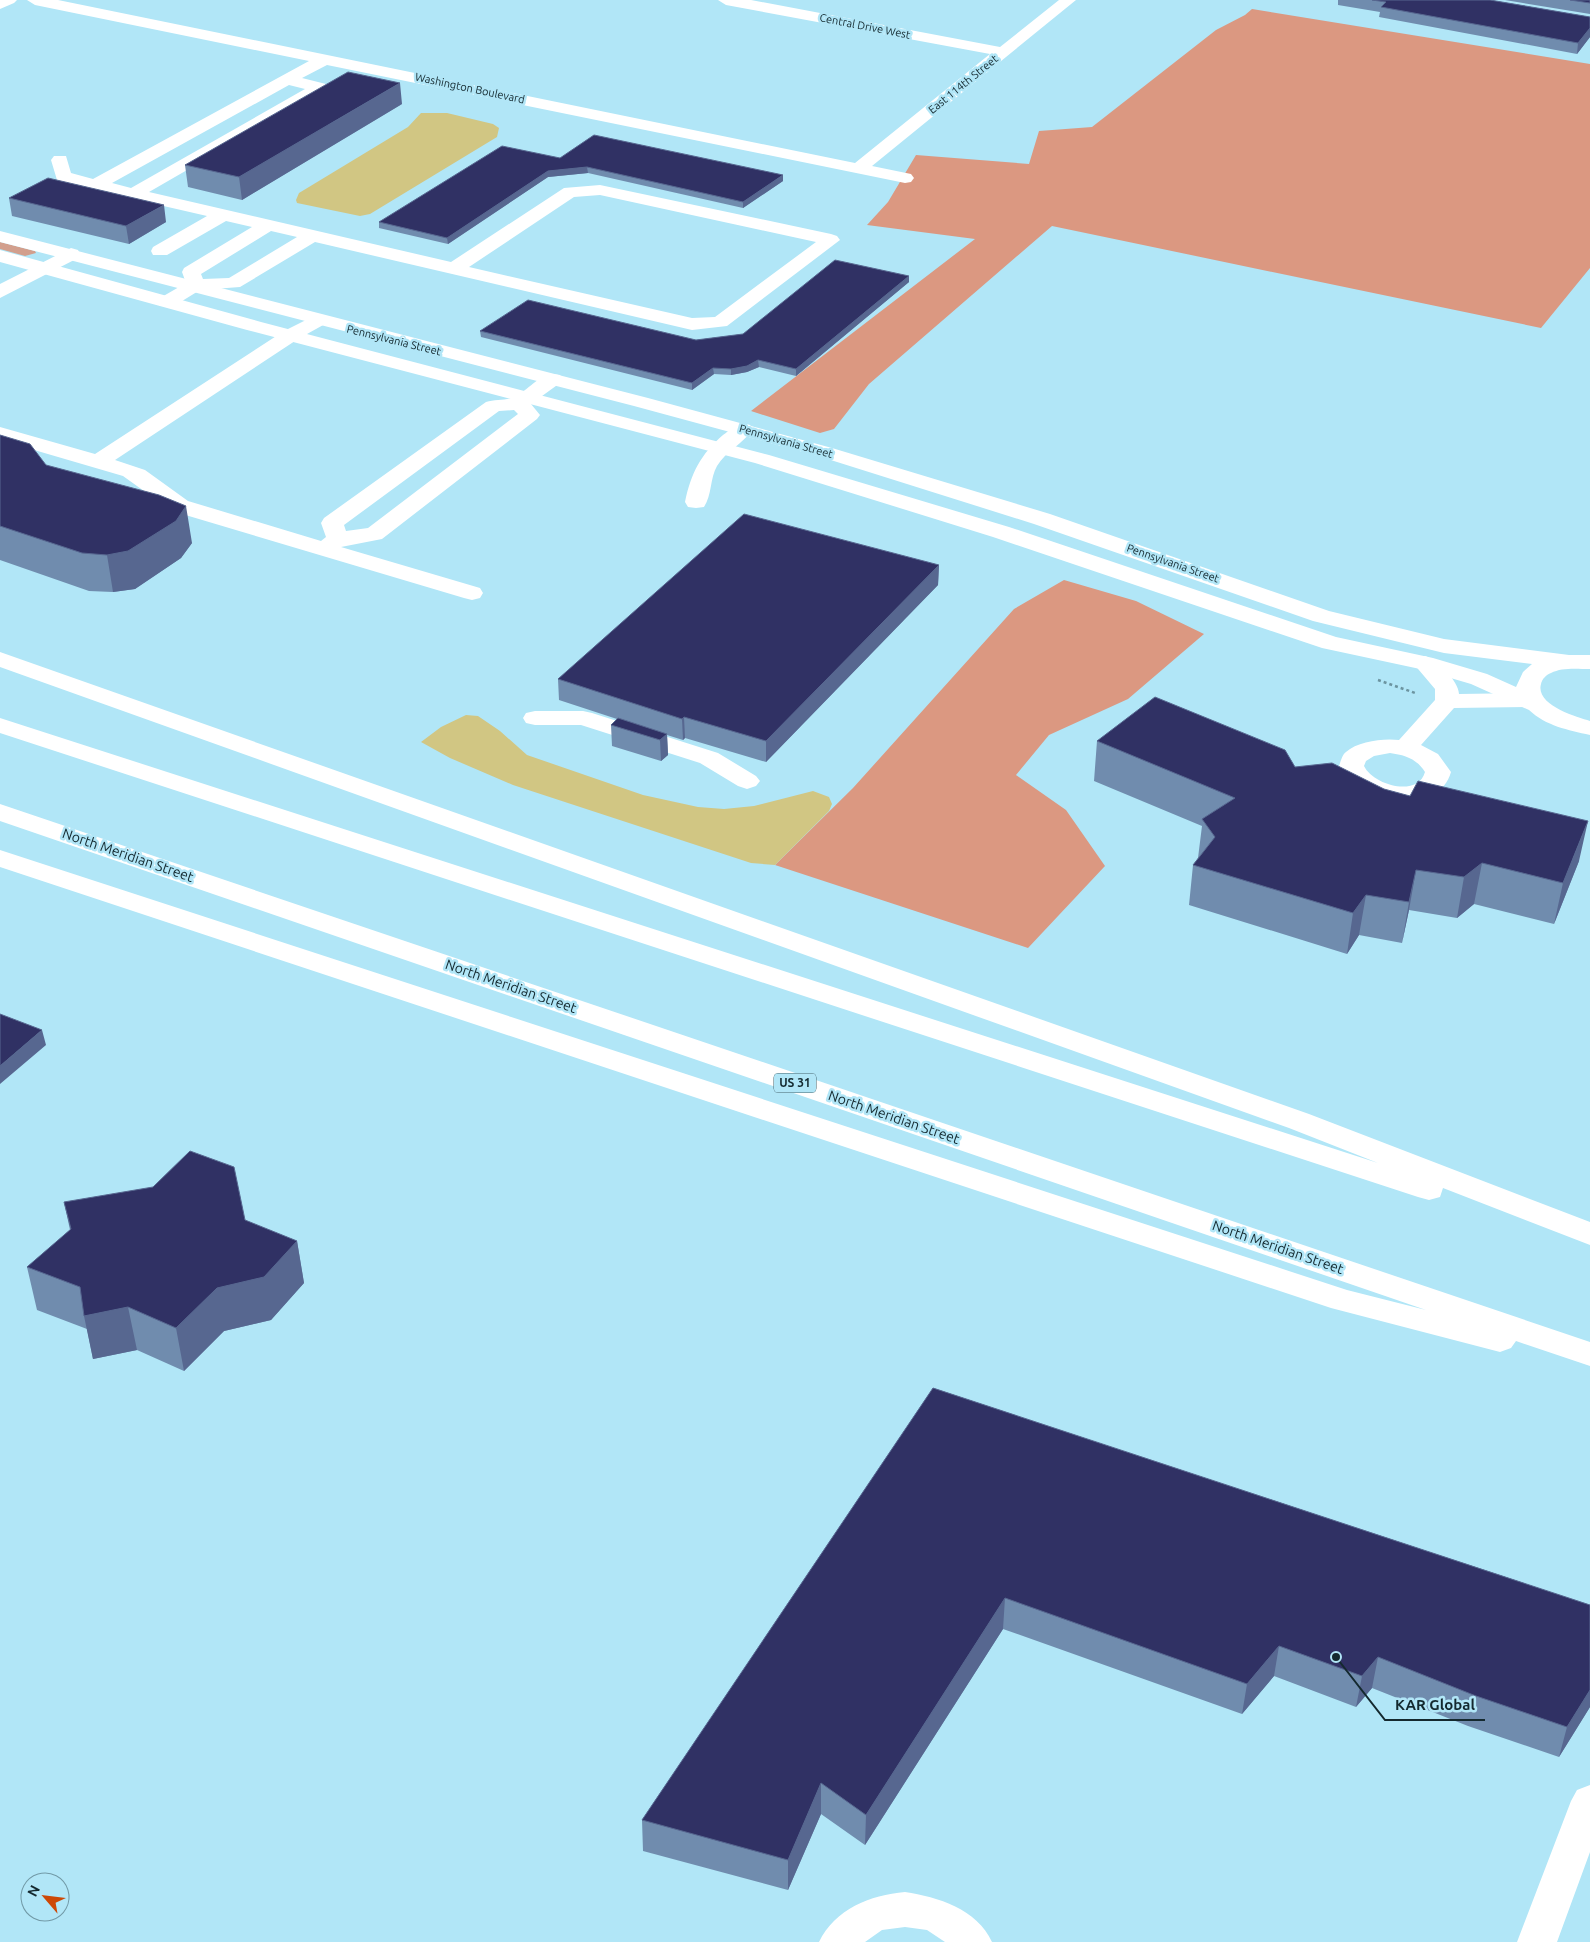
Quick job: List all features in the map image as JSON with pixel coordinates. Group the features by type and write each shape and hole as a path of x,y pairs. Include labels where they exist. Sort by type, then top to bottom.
{"main road":[{"path":"0,4 10,0"},
{"name":"Washington Boulevard","path":"35,0 905,178"},
{"name":"Central Drive West","path":"726,0 1003,52"},
{"name":"East 114th Street","path":"858,169 1068,0"},
{"path":"96,185 325,59"},
{"path":"133,194 320,87 286,80"},
{"path":"60,160 63,176 96,185 692,324 720,322 831,240 600,190 570,192 453,268"},
{"path":"160,251 223,215"},
{"path":"195,286 191,272 268,225"},
{"name":"Pennsylvania Street","path":"0,236 742,429 910,477 1042,519 1322,616 1444,646 1578,662"},
{"path":"167,302 195,286 234,283 312,236"},
{"path":"0,292 71,254"},
{"name":"Pennsylvania Street","path":"0,256 524,400 721,448 1001,532 1330,643 1425,663 1479,679 1530,702 1555,719 1588,728"},
{"path":"99,461 318,320"},
{"path":"331,544 332,523 492,406 524,400 553,380"},
{"path":"331,544 374,534 530,415 524,400"},
{"path":"696,502 700,477 707,463 742,429"},
{"path":"0,433 99,461 143,477 163,495 180,506 331,544 472,593"},
{"path":"0,659 1299,1121 1590,1234"},
{"path":"1447,701 1530,702 1527,687 1531,677 1541,669 1578,662"},
{"path":"1406,747 1447,701 1447,688 1425,663"},
{"path":"536,718 583,718 709,758 747,781"},
{"path":"0,724 1590,1242"},
{"name":"North Meridian Street","path":"0,812 1590,1354"},
{"path":"0,858 1342,1300 1590,1363"},
{"path":"1537,1942 1590,1801"},
{"path":"839,1942 847,1931 866,1917 890,1910 915,1909 939,1916 960,1929 972,1942"}],"shaded area":[{"path":"1252,9 1590,64 1590,268 1541,328 1052,226 869,384 834,429 820,433 751,411 975,239 867,225 888,202 916,155 1029,164 1039,131 1092,127 1216,30 1245,15"},
{"path":"421,113 447,113 493,124 499,128 497,137 370,214 360,216 297,203 296,200 299,193 408,127"},
{"path":"0,242 35,251 36,253 25,256 0,249"},
{"path":"1064,580 1136,601 1204,634 1128,699 1049,735 1016,775 1066,810 1105,866 1028,948 775,865 853,788 1014,609"},
{"path":"466,715 478,716 500,731 527,755 643,795 698,807 724,809 754,806 813,791 829,797 832,804 829,811 775,865 751,863 513,785 450,758 421,742 441,727"}],"building":[{"path":"1372,0 1490,0 1590,17 1590,28 1578,43 1381,7 1386,2"},
{"path":"1570,0 1590,0 1590,3"},
{"path":"348,72 400,83 239,177 185,165"},
{"path":"594,135 783,175 743,202 587,167 548,171 447,238 379,222 502,146 560,158"},
{"path":"48,178 164,205 126,226 9,198"},
{"path":"835,260 909,276 796,369 758,360 747,366 731,369 713,368 692,383 480,331 528,300 696,340 743,334"},
{"path":"0,435 30,444 46,465 159,495 186,506 176,521 128,551 107,555 82,553 0,526"},
{"path":"744,514 939,565 766,741 684,717 682,719 558,679"},
{"path":"1155,697 1285,750 1295,767 1332,763 1384,789 1410,796 1418,781 1588,821 1563,883 1482,863 1464,877 1416,870 1409,902 1366,895 1353,913 1193,865 1215,837 1202,819 1235,798 1097,741"},
{"path":"618,718 667,734 660,740 611,725"},
{"path":"0,1014 42,1030 0,1066"},
{"path":"190,1151 234,1167 245,1220 297,1241 264,1277 217,1288 176,1328 128,1307 84,1316 80,1287 27,1267 71,1229 64,1202 153,1187"},
{"path":"933,1388 1590,1605 1590,1690 1567,1727 1476,1696 1378,1657 1362,1676 1279,1646 1247,1684 1005,1598 866,1815 821,1783 788,1860 642,1820"}],"place":[{"name":"KAR Global","path":"1336,1657"}]}
